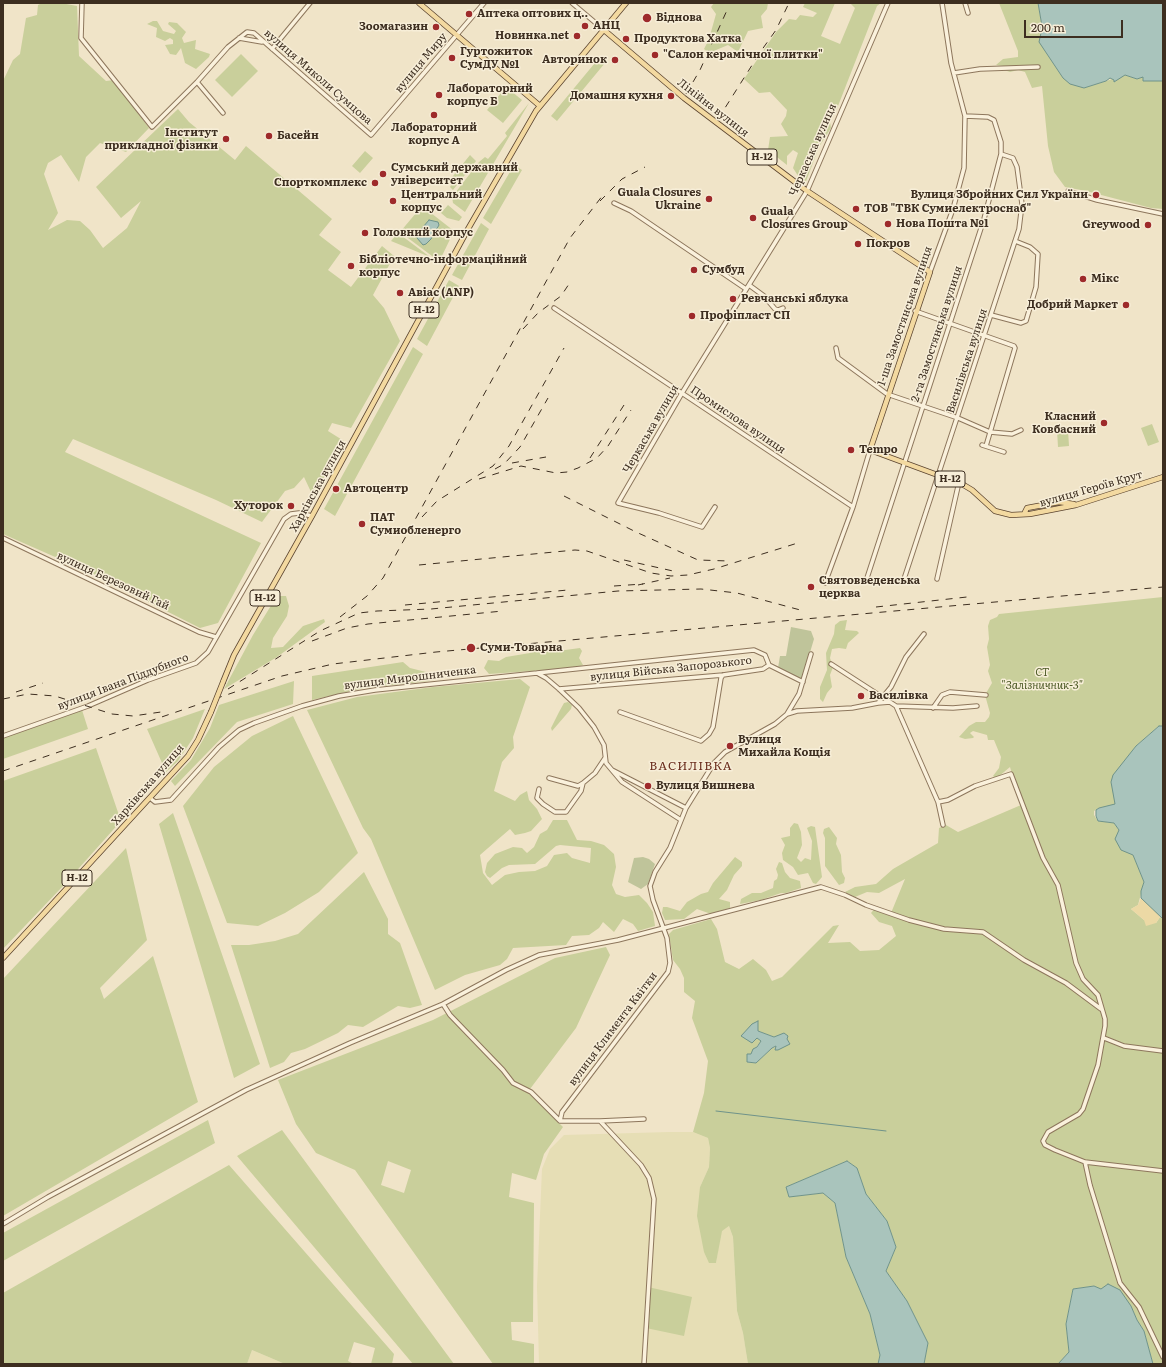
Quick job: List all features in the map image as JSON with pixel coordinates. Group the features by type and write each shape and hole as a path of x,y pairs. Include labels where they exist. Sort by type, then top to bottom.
{"main road":[{"path":"419,3 540,106"},
{"name":"Харківська вулиця","path":"3,958 188,756 198,740 211,712 234,655 312,516 468,229 540,106 626,3"},
{"name":"Лінійна вулиця","path":"604,30 684,98 807,191 930,272"},
{"name":"1-ша Замостянська вулиця","path":"870,450 887,394 930,272"},
{"name":"Н-12","path":"870,450 959,482 972,490 995,511 1011,515 1024,514"},
{"name":"вулиця Героїв Крут","path":"1024,514 1052,511 1076,505 1163,477"},
{"path":"1024,514 1027,508 1059,502 1076,505"}],"street":[{"path":"82,3 81,38 152,127 197,82 237,38 263,42"},
{"path":"272,48 310,3"},
{"name":"вулиця Миру","path":"371,135 484,3"},
{"name":"Лінійна вулиця","path":"572,3 604,30"},
{"name":"Черкаська вулиця","path":"714,507 702,527 659,513 618,503 682,393 807,191 888,3"},
{"name":"1-ша Замостянська вулиця","path":"930,272 953,209 964,168 965,116 947,46 946,17 942,3"},
{"path":"964,3 968,13"},
{"name":"вулиця Миколи Сумцова","path":"237,38 248,32 254,32 263,42 272,48 371,135"},
{"path":"954,73 975,71 980,69 1038,67"},
{"path":"197,82 223,113"},
{"name":"2-га Замостянська вулиця","path":"866,581 984,220 1002,154 1001,142 994,120 988,117 965,116"},
{"name":"Василівська вулиця","path":"904,579 1019,229 1022,204 1017,167 1013,158 1002,154"},
{"path":"1068,191 1097,200 1163,214"},
{"path":"614,204 637,216 746,289"},
{"path":"991,315 1021,323 1026,321 1036,287 1038,254 1030,247 1015,241"},
{"path":"748,285 764,296 775,309 778,310 783,308"},
{"name":"Промислова вулиця","path":"554,308 853,507"},
{"path":"915,311 1014,346 1016,350 990,432 984,446 1004,452"},
{"path":"836,348 838,358 887,394 958,418 990,432 1012,434 1021,430"},
{"name":"1-ша Замостянська вулиця","path":"825,583 853,507 870,450"},
{"path":"937,579 959,482"},
{"name":"вулиця Івана Піддубного","path":"3,736 196,663 208,652 284,519 291,514 299,513 312,516"},
{"name":"вулиця Березовий Гай","path":"3,538 199,632 216,637"},
{"path":"878,703 884,697 906,657 924,634"},
{"name":"вулиця Мирошниченка","path":"150,798 155,802 171,800 214,752 239,730 254,723 302,706 339,696 375,690 754,650 765,655 769,665"},
{"path":"787,714 799,694 811,654"},
{"path":"831,664 896,706 933,708 977,706"},
{"path":"769,665 803,682"},
{"name":"вулиця Війська Запорозького","path":"559,689 724,675 763,669 769,665"},
{"path":"537,673 546,678 559,689 579,708 594,727 604,745 605,758 610,769 622,782 681,820"},
{"path":"620,712 702,741 713,727 720,684 724,675"},
{"path":"933,708 942,695 950,692 986,695"},
{"path":"787,714 852,708 890,702"},
{"path":"896,706 938,802 943,824"},
{"name":"вулиця Климента Квітки","path":"560,1121 562,1112 668,972 670,963 667,938 653,900 650,886 655,872 670,848 686,808 714,763 725,752 776,724 787,714"},
{"path":"549,778 578,786 595,773 605,758"},
{"path":"610,769 686,808"},
{"path":"938,802 948,800 974,786 1011,774 1022,805 1029,816 1043,858 1061,892 1068,933 1076,963 1083,979 1098,995 1105,1019 1104,1038 1098,1065 1083,1109 1079,1114 1048,1132 1043,1141 1045,1145 1085,1162 1163,1171"},
{"path":"540,789 537,798 543,804 554,812 566,812 581,791 583,782"},
{"path":"3,1224 246,1090 350,1043 443,1004 506,970 539,955 618,940 821,887 909,920 944,929 983,932 1024,960 1066,983 1101,1009"},
{"path":"443,1004 450,1016 503,1070 513,1084 531,1092 560,1121 644,1119"},
{"path":"1104,1038 1124,1046 1163,1050"},
{"path":"600,1121 641,1165 649,1178 654,1199 644,1364"},
{"path":"1085,1162 1090,1184 1120,1283 1139,1307 1163,1357"}],"shaded area":[{"path":"693,1132 708,1138 710,1148 709,1167 700,1187 716,1263 721,1231 729,1226 733,1237 737,1311 743,1333 748,1364 539,1364 537,1286 542,1169 550,1149 564,1135"},
{"path":"252,1350 285,1364 247,1364"}],"green space":[{"path":"42,3 61,3 77,6 79,56 106,81 114,80 149,128 126,152 100,143 86,157 79,182 61,155 48,163 44,174 58,213 48,230 67,220 80,221 90,230 103,248 127,228 141,201 121,218 96,187 178,109 189,122 235,160 246,146 332,219 319,235 341,252 328,270 351,287 382,246 394,256 373,295 384,308 400,341 351,428 332,423 328,431 344,441 316,492 311,492 304,477 294,488 285,491 262,522 216,500 73,439 65,452 261,543 218,623 200,628 87,571 3,534 3,81 13,60 20,54 26,18 37,15 38,5"},
{"path":"714,3 768,3 767,9 761,16 763,28 748,31 738,52 728,45 709,53 704,49 709,39 716,14 711,7"},
{"path":"805,3 835,3 821,36 840,44 855,8 850,3 881,3 877,6 838,106 830,122 831,128 819,147 805,184 793,168 798,153 793,150 787,156 787,165 768,150 770,137 788,136 781,124 786,116 787,110 770,92 759,93 744,79 776,32 789,19 796,20 800,15 813,17 817,13 803,7"},
{"path":"999,3 1038,3 1042,27 1039,31 1041,33 1045,51 1063,78 1084,88 1125,75 1137,79 1144,76 1144,81 1163,81 1163,209 1151,208 1065,187 1054,172 1048,146 1042,86 1032,88 1025,72 1018,70 1010,72 1004,70 1003,66 996,65 1003,59 1018,57 1018,51"},
{"path":"157,21 163,31 174,34 176,31 168,24 169,22 177,23 186,32 182,38 184,43 196,40 195,49 210,54 209,57 196,69 185,63 181,48 176,55 170,54 165,45 173,44 173,40 170,38 165,41 156,37 157,28 147,24"},
{"path":"241,54 258,71 232,97 215,80"},
{"path":"599,58 605,63 557,121 551,116"},
{"path":"506,87 522,100 503,123 487,110"},
{"path":"529,103 465,212 453,203 452,197 479,162 485,157 488,159 507,136 505,133"},
{"path":"365,151 373,158 360,173 352,166"},
{"path":"470,155 476,161 453,190 450,187 452,184 449,181"},
{"path":"514,165 522,170 491,224 483,218"},
{"path":"448,205 462,217 459,221 447,218 441,213"},
{"path":"422,206 454,231 440,260 436,259 400,232"},
{"path":"481,223 489,229 462,280 452,275"},
{"path":"398,233 430,257 391,241"},
{"path":"449,280 459,286 427,346 417,339"},
{"path":"413,347 423,354 335,516 324,509"},
{"path":"1152,424 1159,442 1148,446 1141,428"},
{"path":"1057,430 1068,430 1069,446 1058,447"},
{"path":"280,596 286,596 289,606 287,616 273,638 271,648 283,647 303,626 324,619 325,622 277,657 224,689 253,635 275,599"},
{"name":"СТ \"Залізничник-3\"","path":"1163,597 1163,726 1159,726 1136,746 1111,782 1115,794 1115,805 1099,808 1094,811 1094,815 1098,821 1114,823 1119,830 1121,849 1133,855 1144,882 1138,905 1131,909 1144,920 1156,923 1160,917 1163,919 1163,1364 1153,1364 1144,1331 1131,1306 1094,1286 1073,1289 1066,1324 1069,1352 1058,1364 924,1364 928,1343 907,1301 886,1271 896,1247 887,1221 866,1194 857,1168 847,1161 786,1187 789,1197 823,1193 835,1203 846,1257 870,1314 880,1355 878,1364 748,1364 743,1333 737,1311 733,1237 729,1226 722,1231 716,1263 709,1263 704,1252 697,1216 700,1187 709,1167 710,1148 708,1138 693,1132 704,1093 708,1061 692,1018 695,1001 684,992 684,978 680,969 673,960 669,934 673,930 711,919 717,929 725,962 739,969 753,959 766,970 772,981 782,977 833,926 839,925 828,943 850,942 860,951 879,950 896,936 892,926 879,922 871,913 876,907 891,913 905,879 879,893 867,892 855,897 845,892 855,887 876,884 893,869 938,843 939,828 946,825 958,832 1021,805 1010,767 998,777 993,776 999,768 1001,757 994,740 988,740 987,735 973,731 970,733 974,737 973,738 965,739 959,737 969,726 976,722 985,722 989,717 990,713 985,695 992,683 988,671 990,665 987,647 989,639 988,626 990,620 997,617 999,614","holes":["752,1025 757,1027 758,1031 774,1037 782,1035 790,1043 772,1048 756,1063 747,1062 747,1054 751,1054 761,1041 757,1038"]},
{"path":"847,620 845,630 857,631 859,633 848,643 846,649 832,649 830,658 833,667 830,675 832,687 827,693 823,702 820,699 820,687 827,670 826,653 834,634 835,625 840,621"},
{"path":"791,627 811,631 814,639 802,679 778,668 780,656 786,656"},
{"path":"544,648 558,651 580,648 582,651 579,658 583,665 575,668 489,674 484,668 488,660 499,661 506,657 530,653"},
{"path":"403,662 410,668 426,672 430,681 364,688 312,700 312,676"},
{"path":"520,679 530,687 513,737 514,748 502,762 494,791 515,801 520,795 527,791 529,800 537,809 542,819 531,831 525,833 515,835 510,829 480,855 483,873 492,885 505,875 535,871 547,866 554,855 567,853 572,858 590,863 591,848 560,845 556,846 535,864 509,865 502,868 490,878 487,876 485,872 487,863 495,854 513,847 522,848 527,853 534,847 540,834 547,830 553,820 567,820 577,840 591,841 604,845 614,854 616,867 612,885 616,894 625,897 639,895 653,912 655,926 638,931 633,924 623,919 614,932 603,922 599,928 589,935 572,936 566,945 513,948 507,959 500,965 465,975 435,990 371,839 363,828 307,710 357,697 433,687"},
{"path":"294,681 293,704 237,722 175,786 171,781 191,760 210,728 219,705"},
{"path":"568,702 572,705 571,709 552,731 551,728 559,712 564,703"},
{"path":"205,709 193,738 178,761 166,772 147,729"},
{"path":"82,710 88,729 3,759 3,737"},
{"path":"293,716 358,853 319,892 285,913 258,926 227,923 183,806 214,767 252,736"},
{"path":"96,748 121,821 63,886 3,949 3,781"},
{"path":"173,813 260,1064 234,1078 159,824"},
{"path":"794,823 798,824 801,832 802,845 797,858 801,862 805,858 811,860 812,841 807,828 811,826 815,827 822,877 816,884 813,883 808,873 798,875 793,867 783,860 782,853 785,845 781,838 790,836 790,828"},
{"path":"829,827 837,838 836,844 841,855 842,872 845,878 844,883 839,885 825,866 825,838 823,833 824,829"},
{"path":"126,848 147,940 100,988 104,999 153,956 198,1102 3,1216 3,979"},
{"path":"643,857 649,859 655,864 648,884 641,889 628,882 634,858"},
{"path":"735,857 742,862 742,866 734,875 727,890 719,899 730,902 730,908 711,914 697,909 684,919 665,920 662,913 663,907 680,911 687,902 701,894 708,892 713,883"},
{"path":"779,862 782,863 785,872 790,878 800,881 801,888 761,900 740,904 741,899 752,893 761,893 773,888 774,881 777,879 778,875 776,869"},
{"path":"364,872 388,919 388,934 400,943 422,1005 410,1008 398,1006 363,1027 348,1025 338,1033 305,1049 291,1053 284,1062 270,1068 231,945 249,945 275,941 298,934"},
{"path":"606,947 610,955 576,1028 530,1089 533,1097 563,1127 544,1154 536,1180 512,1173 509,1197 534,1203 533,1322 511,1322 512,1340 534,1344 534,1364 493,1364 355,1170 316,1153 296,1124 278,1080 433,1020 555,958","holes":["388,1161 411,1170 404,1193 381,1185"]},
{"path":"208,1120 215,1143 3,1261 3,1233"},
{"path":"282,1130 454,1364 413,1364 237,1156"},
{"path":"229,1165 394,1354 392,1364 371,1364 375,1348 354,1342 348,1361 354,1364 285,1364 252,1350 247,1364 3,1364 3,1293"},
{"path":"648,1287 692,1297 684,1336 646,1328"}],"sand":[{"path":"1141,898 1157,911 1160,917 1156,923 1146,926 1144,920 1131,909 1138,905"}],"water":[{"path":"1038,3 1163,3 1163,81 1143,81 1143,77 1137,79 1125,75 1114,82 1114,80 1110,78 1106,81 1084,88 1070,84 1063,78 1039,42 1041,33 1038,28 1042,26"},
{"path":"429,220 438,222 439,225 431,239 423,245 417,238 417,234"},
{"path":"1159,726 1163,726 1163,919 1141,898 1141,891 1144,882 1133,855 1121,850 1115,839 1119,830 1114,823 1098,821 1096,816 1096,810 1099,808 1115,804 1111,782 1113,775 1136,746"},
{"path":"758,1021 758,1031 774,1037 784,1033 788,1036 787,1039 790,1044 778,1050 775,1050 776,1046 772,1048 756,1063 747,1062 747,1054 751,1054 753,1049 757,1047 761,1041 757,1038 752,1043 741,1036 752,1024"},
{"path":"847,1161 857,1168 866,1194 887,1221 896,1247 886,1271 907,1301 928,1343 924,1364 878,1364 880,1355 870,1314 846,1257 835,1203 823,1193 789,1197 786,1187"},
{"path":"1108,1284 1120,1290 1131,1306 1144,1331 1153,1364 1058,1364 1069,1352 1066,1324 1073,1289 1094,1286 1101,1289"}],"waterway":[{"path":"716,1111 886,1131"}],"railway":[{"path":"718,119 776,30 789,3"},
{"path":"686,94 700,70 728,8"},
{"path":"600,201 622,179 645,167"},
{"path":"340,617 367,596 383,578 570,238 603,195"},
{"path":"523,329 538,313 561,296 571,281"},
{"path":"422,517 437,501 493,466 509,446 564,348"},
{"path":"495,469 504,464 520,447 548,398"},
{"path":"590,458 624,405"},
{"path":"479,479 521,466 556,473 567,472 578,468 597,458 608,446 631,410"},
{"path":"512,463 546,457"},
{"path":"564,496 636,532 698,560 729,561"},
{"path":"419,565 575,550 587,551 651,573 671,576 688,575 714,569 801,542"},
{"path":"624,560 673,571"},
{"path":"638,585 670,578"},
{"path":"614,586 643,584"},
{"path":"3,771 282,676 333,664 436,652 1163,587"},
{"path":"228,689 320,631 359,613 431,609 618,591 701,589 737,593 804,611"},
{"path":"405,605 568,590"},
{"path":"876,607 967,597"},
{"path":"312,641 347,628 368,624 503,611"},
{"path":"16,692 43,683"},
{"path":"3,699 28,694 55,696 112,714 133,716 161,712"}],"place":[{"name":"Аптека оптових ц..","path":"469,14"},
{"name":"Віднова","path":"647,18"},
{"name":"АНЦ","path":"585,26"},
{"name":"Зоомагазин","path":"436,27"},
{"name":"Новинка.net","path":"577,36"},
{"name":"Продуктова Хатка","path":"626,39"},
{"name":"\"Салон керамічної плитки\"","path":"655,55"},
{"name":"Гуртожиток СумДУ №1","path":"452,58"},
{"name":"Авторинок","path":"615,60"},
{"name":"Лабораторний корпус Б","path":"439,95"},
{"name":"Домашня кухня","path":"671,96"},
{"name":"Лабораторний корпус А","path":"434,115"},
{"name":"Басейн","path":"269,136"},
{"name":"Інститут прикладної фізики","path":"226,139"},
{"name":"Сумський державний університет","path":"383,174"},
{"name":"Спорткомплекс","path":"375,183"},
{"name":"Вулиця Збройних Сил України","path":"1096,195"},
{"name":"Guala Closures Ukraine","path":"709,199"},
{"name":"Центральний корпус","path":"393,201"},
{"name":"ТОВ \"ТВК Сумиелектроснаб\"","path":"856,209"},
{"name":"Guala Closures Group","path":"753,218"},
{"name":"Нова Пошта №1","path":"888,224"},
{"name":"Greywood","path":"1148,225"},
{"name":"Головний корпус","path":"365,233"},
{"name":"Покров","path":"858,244"},
{"name":"Бібліотечно-інформаційний корпус","path":"351,266"},
{"name":"Сумбуд","path":"694,270"},
{"name":"Мікс","path":"1083,279"},
{"name":"Авіас (ANP)","path":"400,293"},
{"name":"Ревчанські яблука","path":"733,299"},
{"name":"Добрий Маркет","path":"1126,305"},
{"name":"Профіпласт СП","path":"692,316"},
{"name":"Класний Ковбасний","path":"1104,423"},
{"name":"Tempo","path":"851,450"},
{"name":"Автоцентр","path":"336,489"},
{"name":"Хуторок","path":"291,506"},
{"name":"ПАТ Сумиобленерго","path":"362,524"},
{"name":"Святовведенська церква","path":"811,587"},
{"name":"Суми-Товарна","path":"471,648"},
{"name":"Василівка","path":"861,696"},
{"name":"Вулиця Михайла Кощія","path":"730,746"},
{"name":"Вулиця Вишнева","path":"648,786"}],"district":[{"name":"ВАСИЛІВКА","path":"691,766"}]}
